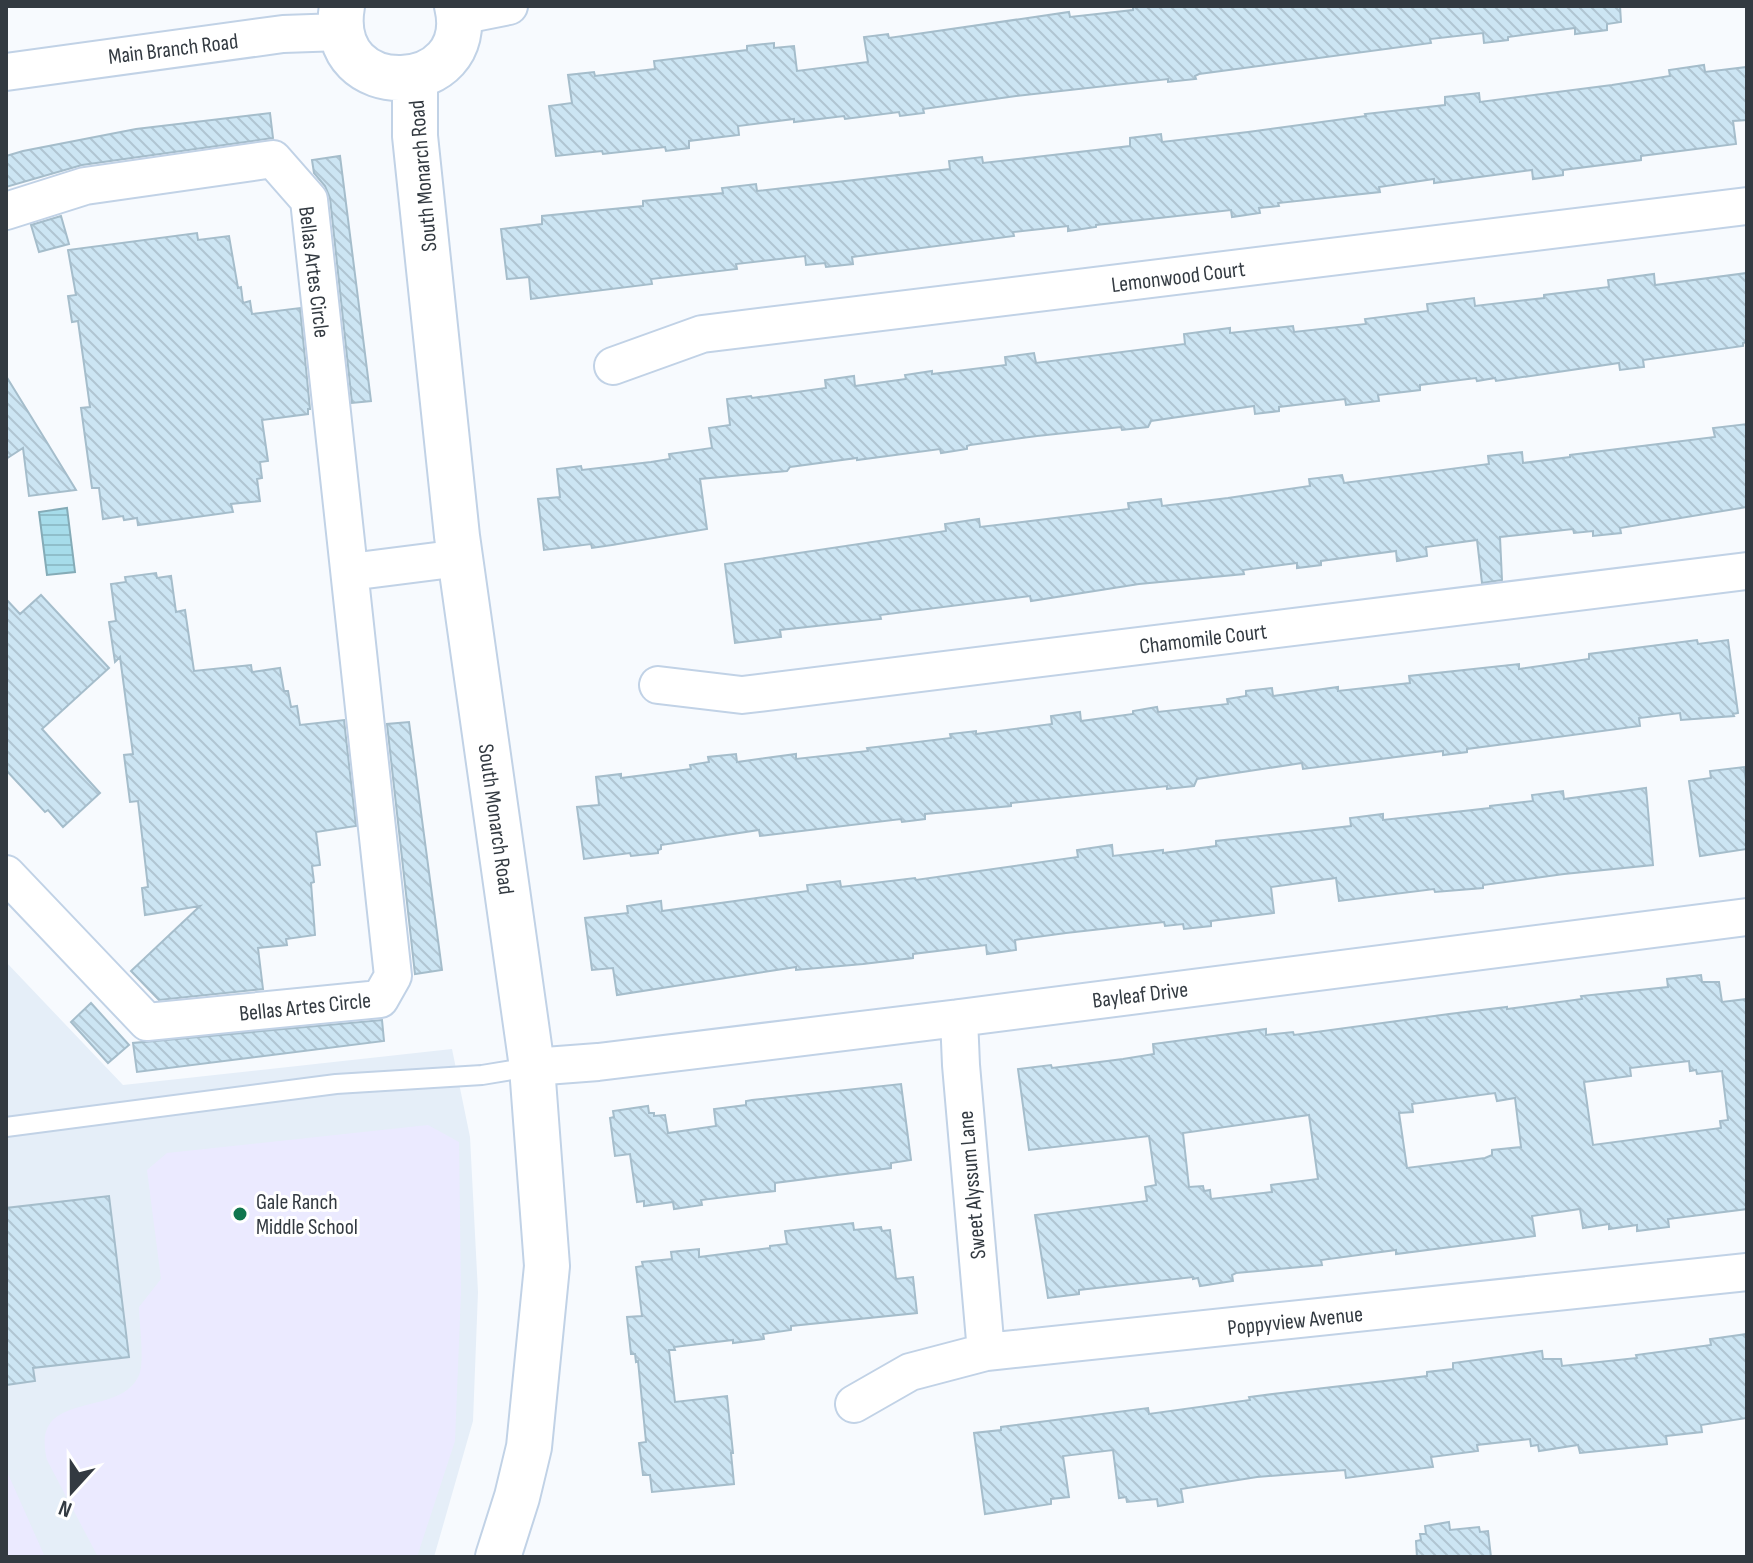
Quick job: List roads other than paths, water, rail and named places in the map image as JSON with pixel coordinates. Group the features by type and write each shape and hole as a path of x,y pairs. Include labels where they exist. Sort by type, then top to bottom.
{"street":[{"path":"341,19 346,47 368,71 383,78 415,78 443,62 452,48 458,33 458,11 509,6"},
{"name":"Main Branch Road","path":"6,72 283,34 341,19"},
{"name":"South Monarch Road","path":"415,78 415,136 460,558 532,1067 547,1266 529,1447 498,1557"},
{"name":"Bellas Artes Circle","path":"6,211 85,186 273,159 309,200 393,976 380,999 147,1022 6,874"},
{"name":"Lemonwood Court","path":"613,366 702,334 1747,206"},
{"path":"350,572 460,558"},
{"name":"Chamomile Court","path":"658,685 742,695 1747,571"},
{"name":"Bayleaf Drive","path":"532,1067 598,1062 959,1018 1747,917"},
{"name":"Sweet Alyssum Lane","path":"959,1018 986,1352"},
{"name":"Poppyview Avenue","path":"854,1404 910,1372 986,1352 1747,1272"}],"lane":[{"path":"6,1127 336,1084 482,1075 532,1067"}],"water":[{"path":"67,508 75,572 47,575 39,512"}],"place":[{"name":"Gale Ranch Middle School","path":"240,1214"}]}
